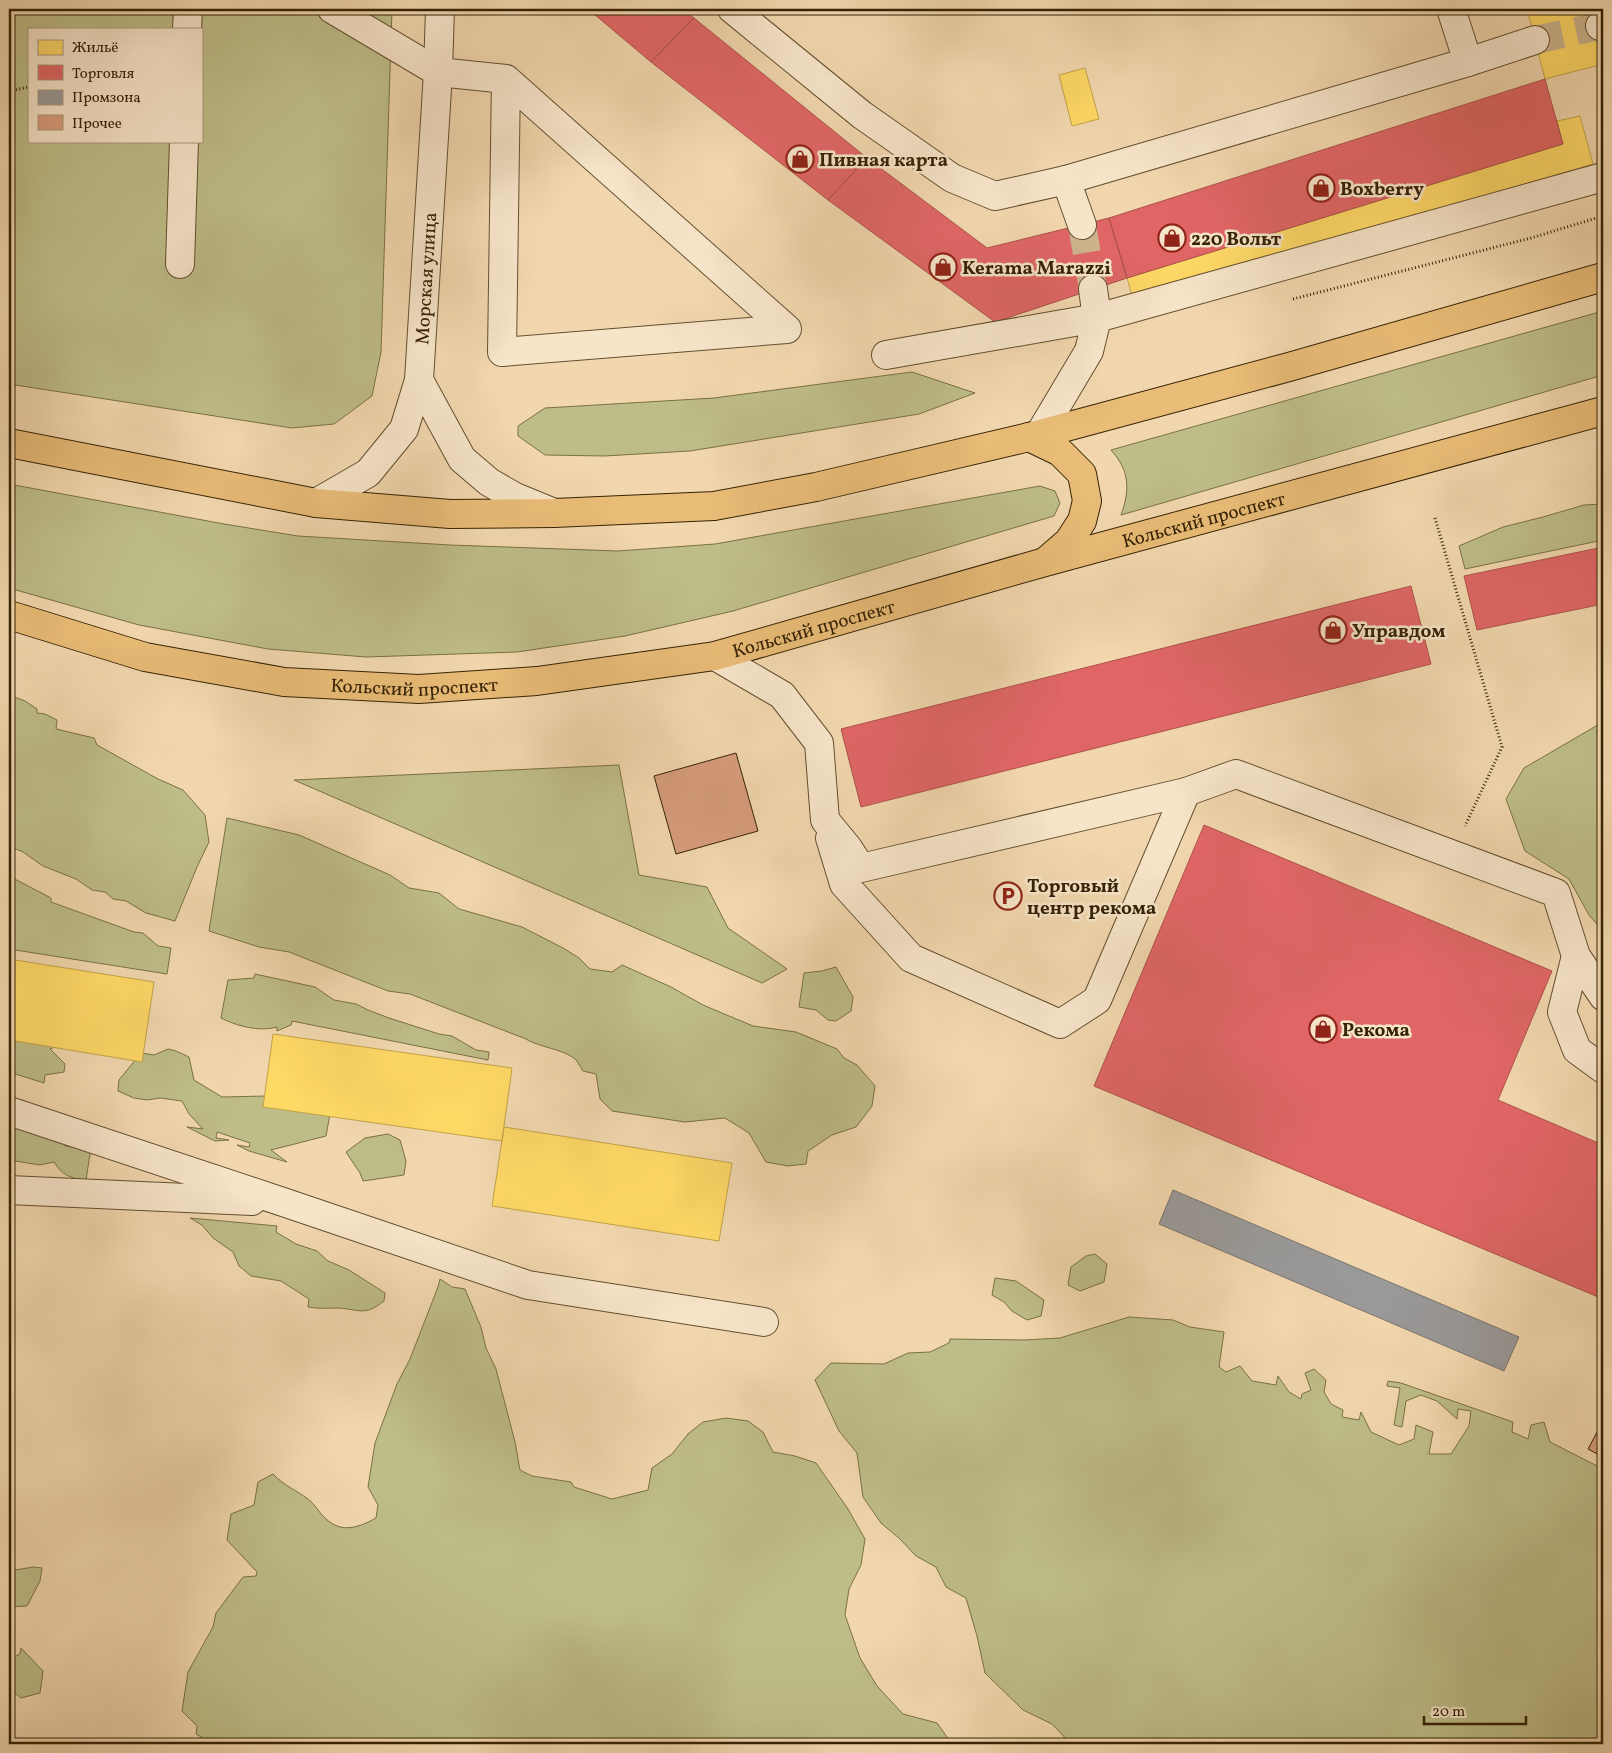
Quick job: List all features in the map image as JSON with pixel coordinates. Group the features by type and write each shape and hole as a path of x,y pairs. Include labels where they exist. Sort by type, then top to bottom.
{"main road":[{"path":"9,443 316,503 450,514 554,513 714,506 816,487 1034,436 1603,277"},
{"name":"Кольский проспект","path":"9,615 145,657 284,682 420,689 537,681 715,656 1045,562 1603,411"},
{"path":"1034,436 1060,452 1082,474 1087,500 1082,521 1069,541 1045,562"}],"street":[{"path":"187,28 188,9"},
{"path":"332,9 438,72 506,79 787,329 502,352 506,79"},
{"name":"Морская улица","path":"316,503 368,473 404,429 419,380 438,72 440,9"},
{"path":"732,9 862,116 952,178 995,196 1066,180 1468,62 1535,40"},
{"path":"1451,9 1468,62"},
{"path":"180,264 184,142"},
{"path":"886,356 1097,318 1603,177"},
{"path":"1066,180 1082,225"},
{"path":"1034,436 1089,351 1097,318 1093,289"},
{"path":"419,380 462,459 489,482 514,497 554,513"},
{"path":"715,656 782,695 819,743 824,820 844,884 910,958 1060,1024 1097,1000 1186,792"},
{"path":"824,820 848,848 861,868 1186,792 1236,774 1556,893 1576,956 1603,996"},
{"path":"1576,956 1562,1012 1577,1050 1603,1069"},
{"path":"9,1111 286,1202 528,1285 764,1322"},
{"path":"9,1190 286,1202"}],"path":[{"path":"9,91 28,87"},
{"path":"1291,299 1531,238 1603,216"},
{"path":"1435,518 1502,747 1452,854"}],"shaded area":[{"path":"9,9 392,9 381,352 372,396 334,424 292,428 9,384"},
{"path":"1603,311 1603,375 1121,515 1127,489 1125,473 1111,450"},
{"path":"912,372 975,393 919,414 690,451 604,456 545,455 518,436 518,426 545,408 714,398"},
{"path":"9,484 298,536 450,545 618,551 715,544 1040,486 1055,491 1060,503 1054,516 733,611 625,636 517,652 366,657 268,649 139,625 9,588"},
{"path":"1603,504 1603,540 1465,569 1459,546 1503,527 1584,505"},
{"path":"9,695 25,701 37,709 37,713 45,714 57,720 56,729 94,738 97,745 158,779 183,790 205,815 209,842 175,921 146,913 126,901 113,899 105,892 92,890 76,879 43,866 23,852 9,846"},
{"path":"1603,722 1603,931 1589,915 1569,879 1525,851 1506,799 1524,768"},
{"path":"619,765 639,875 707,887 728,928 787,969 762,983 294,780"},
{"path":"227,818 299,835 390,875 409,888 439,893 459,909 522,927 563,948 579,958 590,969 612,972 622,965 671,987 703,1005 753,1026 796,1032 837,1049 844,1058 857,1065 875,1086 872,1106 856,1127 832,1135 808,1151 806,1164 788,1166 766,1162 749,1133 725,1118 685,1122 612,1111 600,1099 596,1074 583,1071 577,1061 567,1054 531,1042 410,994 388,991 289,952 259,947 209,931"},
{"path":"9,876 51,898 51,902 134,932 143,933 158,946 171,948 167,974 9,949"},
{"path":"836,967 853,997 851,1011 836,1021 828,1020 816,1010 799,1007 804,973"},
{"path":"255,974 315,987 334,1000 356,1004 389,1018 439,1034 452,1036 476,1050 489,1052 488,1060 292,1021 291,1025 277,1031 277,1027 263,1029 248,1027 221,1018 228,980 254,978"},
{"path":"17,1033 68,1041 50,1049 65,1064 64,1072 45,1075 44,1083 9,1072 9,1048 15,1043"},
{"path":"168,1049 189,1057 194,1080 222,1097 266,1096 330,1114 326,1136 271,1150 287,1162 249,1151 237,1145 249,1147 250,1143 217,1132 216,1138 229,1140 215,1141 187,1127 203,1129 189,1114 182,1101 160,1098 147,1100 134,1098 118,1091 119,1080 141,1053 154,1055"},
{"path":"9,1122 58,1136 65,1146 99,1151 90,1154 86,1180 67,1176 54,1162 40,1165 9,1160"},
{"path":"388,1134 400,1140 406,1161 404,1175 363,1181 346,1152 365,1138"},
{"path":"190,1218 277,1226 276,1232 296,1244 317,1251 328,1261 349,1270 385,1293 384,1301 372,1309 363,1311 308,1307 309,1299 281,1281 251,1276 239,1266 233,1252 213,1238 202,1225"},
{"path":"1095,1254 1107,1264 1104,1282 1080,1291 1068,1285 1071,1267 1086,1256"},
{"path":"995,1278 1016,1281 1044,1300 1041,1316 1027,1320 992,1295"},
{"path":"440,1279 452,1287 465,1289 481,1327 486,1348 496,1369 515,1442 520,1470 532,1476 571,1482 574,1487 612,1499 648,1490 652,1468 672,1454 688,1434 703,1422 726,1418 748,1421 763,1432 773,1452 795,1456 816,1463 848,1509 865,1539 861,1565 849,1589 845,1615 860,1658 877,1686 903,1714 937,1723 952,1744 213,1744 196,1734 197,1726 182,1711 188,1672 213,1627 216,1613 243,1577 256,1576 257,1572 227,1540 231,1514 254,1505 258,1482 273,1474 313,1503 332,1524 351,1528 376,1518 378,1505 368,1487 375,1443 397,1384 410,1359"},
{"path":"1129,1317 1173,1320 1190,1327 1224,1332 1219,1367 1226,1372 1240,1366 1252,1381 1276,1385 1278,1376 1289,1392 1301,1399 1302,1394 1311,1390 1305,1373 1314,1369 1326,1380 1324,1392 1331,1404 1343,1410 1342,1417 1359,1420 1361,1412 1371,1432 1399,1445 1414,1439 1416,1425 1433,1432 1429,1454 1451,1454 1469,1426 1471,1411 1458,1409 1457,1419 1437,1401 1421,1395 1406,1401 1402,1427 1394,1425 1400,1388 1387,1386 1388,1381 1401,1383 1513,1422 1512,1432 1528,1439 1531,1425 1544,1422 1550,1442 1603,1469 1603,1744 1071,1744 1052,1724 1023,1710 985,1673 966,1598 946,1587 936,1567 916,1556 881,1523 863,1497 857,1453 839,1431 815,1380 831,1363 884,1364 908,1353 930,1352 949,1343 950,1339 1024,1340 1060,1338"},
{"path":"33,1567 42,1568 40,1581 27,1606 9,1607 9,1571"},
{"path":"21,1648 43,1671 40,1693 21,1698 9,1688 9,1659 20,1654"}],"building: Жильё":[{"path":"1527,9 1596,9 1603,38 1603,64 1545,79"},
{"path":"1085,68 1099,119 1072,126 1059,75"},
{"path":"1580,116 1593,164 1133,299 1127,278 1563,144 1557,121"},
{"path":"9,959 154,982 142,1062 9,1040"},
{"path":"273,1034 512,1068 502,1141 263,1107"},
{"path":"504,1127 732,1163 719,1241 492,1206"}],"building: Торговля":[{"path":"588,9 682,9 694,18 651,62"},
{"path":"694,18 867,158 828,200 651,62"},
{"path":"1545,79 1563,144 1127,278 1109,218"},
{"path":"867,158 987,248 1109,218 1127,278 995,322 828,200"},
{"path":"1603,547 1603,604 1477,630 1464,576"},
{"path":"1411,586 1431,664 861,807 841,729"},
{"name":"Рекома","path":"1204,825 1552,971 1498,1100 1603,1145 1603,1299 1094,1086"}],"building: Промзона":[{"path":"1173,1190 1519,1337 1504,1371 1159,1224"}],"building: Прочее":[{"path":"736,753 758,831 676,854 654,776"},
{"path":"1603,1421 1603,1457 1588,1449"}],"tunnel":[{"path":"1535,40 1600,26"},
{"path":"1082,225 1093,289"}],"place":[{"name":"Пивная карта","path":"800,159"},
{"name":"Boxberry","path":"1321,188"},
{"name":"220 Вольт","path":"1172,238"},
{"name":"Kerama Marazzi","path":"943,267"},
{"name":"Управдом","path":"1333,630"},
{"name":"Торговый центр рекома","path":"1008,896"},
{"name":"Рекома","path":"1323,1029"}]}
